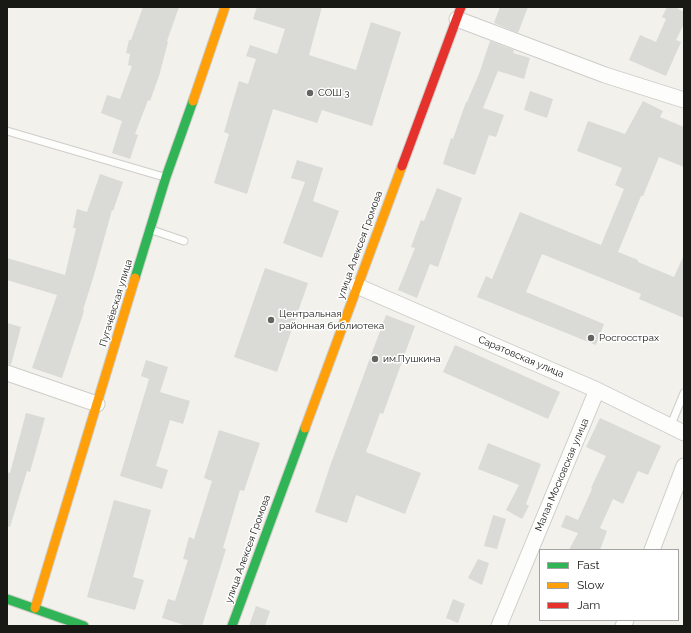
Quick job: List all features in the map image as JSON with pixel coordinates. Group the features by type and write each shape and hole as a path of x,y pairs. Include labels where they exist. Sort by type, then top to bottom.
{"street":[{"name":"Пугачёвская улица","path":"35,608 166,177 225,7"},
{"path":"459,13 605,75 684,100"},
{"name":"улица Алексея Громова","path":"232,626 459,13"},
{"name":"Саратовская улица","path":"357,286 597,390 684,433"},
{"path":"7,373 97,404"},
{"name":"Малая Московская улица","path":"499,626 597,390"},
{"path":"652,549 684,466"},
{"path":"7,599 84,626"}],"lane":[{"path":"7,132 166,177"},
{"path":"150,229 184,241"},
{"path":"670,427 684,393"}],"building":[{"path":"143,7 179,7 167,41 159,76 150,101 148,100 135,134 138,135 130,159 112,153 122,121 101,113 107,95 120,99 132,66 128,65 130,54 126,53 129,40 131,40"},
{"path":"257,7 322,7 309,55 356,70 371,22 401,32 372,126 322,110 317,123 273,109 247,194 214,183 229,134 224,132 239,81 248,84 256,59 246,56 250,45 277,54 285,29 253,19"},
{"path":"500,7 528,7 518,33 494,23"},
{"path":"667,7 675,7 684,12 684,24 676,40 681,42 666,76 629,60 640,35 656,42 666,19 662,17"},
{"path":"490,41 514,50 513,53 530,58 524,79 498,71 483,108 504,115 496,137 489,135 475,175 443,164 451,138 453,139 466,102 479,74"},
{"path":"530,91 553,99 547,118 524,110"},
{"path":"643,101 663,111 660,117 684,127 684,167 659,157 618,252 674,277 684,255 684,318 639,299 641,294 542,254 526,292 604,324 596,345 477,297 486,276 492,279 520,212 601,245 624,189 615,185 622,168 577,151 588,121 625,134"},
{"path":"297,160 323,168 313,201 339,211 322,258 283,243 305,182 291,178"},
{"path":"100,174 123,182 113,211 112,210 83,310 84,311 62,378 32,368 57,295 7,280 7,258 65,275 76,228 73,228 77,209 87,212"},
{"path":"437,188 462,198 438,267 430,264 417,298 398,290 415,248 411,247 421,220 424,221"},
{"name":"Центральная районная библиотека","path":"265,268 308,283 277,372 234,357"},
{"path":"386,315 415,326 383,414 380,413 366,452 421,473 405,514 356,495 347,523 315,512 330,466"},
{"path":"7,323 21,327 11,365 7,364"},
{"path":"455,345 560,392 548,419 443,372"},
{"path":"146,360 168,367 160,392 190,401 183,424 170,420 156,466 168,470 162,489 120,476 149,379 141,376"},
{"path":"26,413 45,418 30,472 27,471 10,527 7,526 7,472 10,473"},
{"path":"600,418 661,446 648,475 638,471 623,504 613,499 600,528 607,531 600,549 570,549 578,533 561,527 566,515 578,520 606,456 586,447"},
{"path":"219,430 260,443 244,491 240,490 223,548 226,549 202,626 187,626 162,618 168,599 175,601 188,560 183,559 189,537 194,539 212,481 204,478"},
{"path":"488,443 541,464 526,504 529,506 522,519 506,510 519,485 478,469"},
{"path":"114,500 151,510 133,577 144,580 135,610 87,597"},
{"path":"493,515 506,519 497,549 484,546"},
{"path":"478,559 489,563 482,585 468,578"},
{"path":"453,599 465,604 458,623 446,618"},
{"path":"256,606 270,611 265,626 249,626"}],"traffic: fast":[{"path":"135,278 166,177 193,101"},
{"path":"232,626 305,428"},
{"path":"7,599 84,626"}],"traffic: slow":[{"path":"193,101 225,7"},
{"path":"305,428 402,166"},
{"path":"35,608 135,278"}],"traffic: jam":[{"path":"402,166 461,7"}],"place":[{"name":"СОШ 3","path":"310,93"},
{"name":"Центральная районная библиотека","path":"271,320"},
{"name":"Росгосстрах","path":"591,338"},
{"name":"им.Пушкина","path":"375,359"}]}
